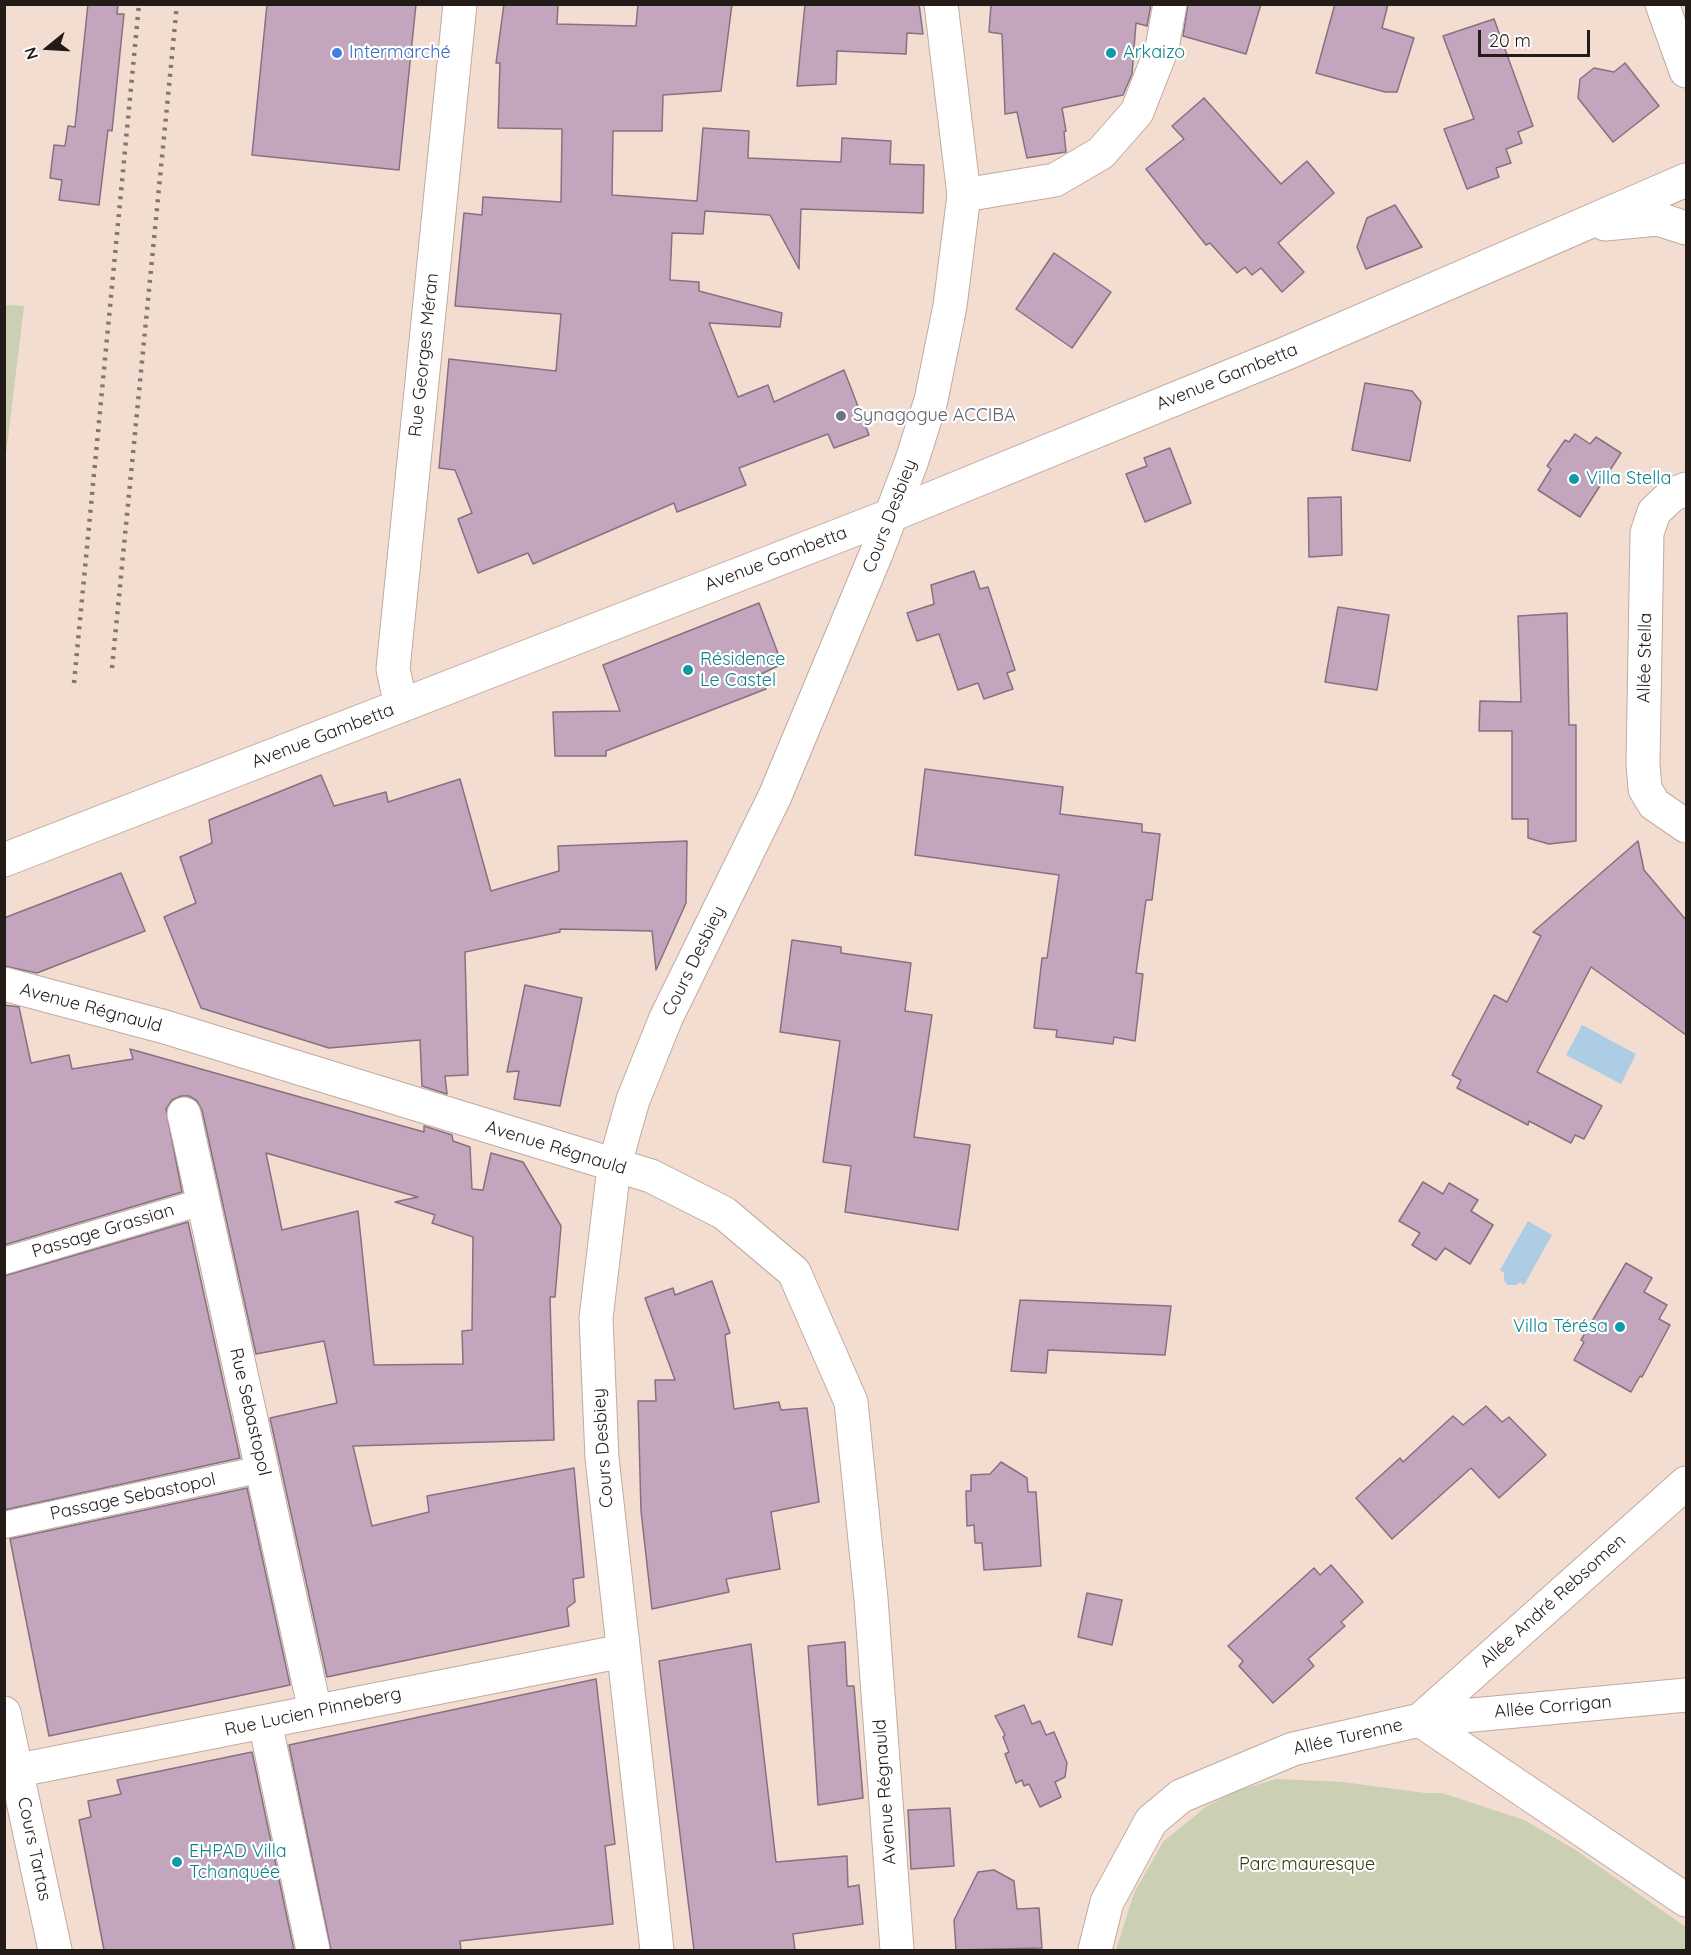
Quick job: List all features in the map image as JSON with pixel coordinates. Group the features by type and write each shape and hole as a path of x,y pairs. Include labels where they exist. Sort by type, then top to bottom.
{"street":[{"name":"Rue Georges Méran","path":"401,706 393,669 460,4"},
{"name":"Cours Desbiey","path":"657,1950 602,1458 596,1318 614,1167 633,1100 666,1018 775,796 876,554 911,463 931,400 950,306 964,195 941,4"},
{"path":"964,195 1055,180 1101,153 1137,112 1162,48 1170,4"},
{"path":"1662,4 1686,71"},
{"name":"Avenue Gambetta","path":"4,860 889,516 1287,353 1686,180"},
{"name":"Avenue Gambetta","path":"1574,227 1658,219 1686,228"},
{"name":"Allée Stella","path":"1686,489 1672,495 1654,512 1647,533 1642,764 1645,789 1654,804 1686,826"},
{"name":"Avenue Régnauld","path":"4,984 176,1031 614,1167 651,1176 724,1213 794,1272 851,1402 874,1634 897,1950"},
{"name":"Rue Sebastopol","path":"184,1114 315,1711"},
{"name":"Passage Grassian","path":"4,1261 202,1202"},
{"name":"Passage Sebastopol","path":"4,1525 262,1469"},
{"name":"Allée André Rebsomen","path":"1420,1720 1686,1483"},
{"name":"Rue Lucien Pinneberg","path":"11,1772 63,1764 315,1711 622,1651"},
{"name":"Allée Corrigan","path":"1420,1720 1686,1695"},
{"name":"Cours Tartas","path":"4,1713 11,1772 55,1950"},
{"name":"Allée Turenne","path":"1095,1950 1107,1902 1151,1821 1181,1796 1293,1749 1420,1720 1686,1900"},
{"path":"265,1722 313,1950"}],"green space":[{"path":"4,305 24,306 5,463"},
{"name":"Parc mauresque","path":"1276,1779 1343,1782 1425,1793 1442,1793 1524,1820 1574,1849 1686,1927 1686,1950 1116,1950 1134,1893 1163,1842 1207,1806 1236,1791"}],"water":[{"path":"1582,1025 1636,1054 1621,1084 1566,1055"},
{"path":"1528,1221 1552,1235 1524,1285 1520,1282 1517,1285 1508,1285 1504,1281 1504,1273 1500,1270"}],"building":[{"path":"88,4 118,4 117,14 124,14 112,131 108,130 99,205 59,200 62,180 50,178 54,145 65,146 68,126 75,127"},
{"name":"Intermarché","path":"267,4 416,4 399,170 252,155"},
{"path":"504,4 558,4 557,24 636,26 638,4 732,4 721,91 663,95 662,131 613,131 612,195 697,201 703,128 749,131 748,158 841,162 842,138 891,141 890,164 924,165 923,213 801,209 799,269 770,215 705,211 703,234 672,233 670,280 699,282 699,291 782,313 780,327 709,323 738,397 768,385 774,402 844,370 869,435 834,448 828,434 739,468 746,485 677,512 674,503 533,564 528,553 478,573 458,519 472,513 455,470 439,468 449,359 556,371 561,314 455,306 464,213 482,215 483,197 561,202 562,129 498,128 500,63 496,63"},
{"path":"805,4 919,4 923,34 907,33 906,54 837,51 836,84 797,86"},
{"path":"991,4 1151,4 1147,26 1136,23 1132,74 1123,95 1062,108 1066,131 1064,132 1066,152 1027,158 1017,112 1005,114 1002,34 989,32"},
{"path":"1188,4 1261,4 1246,54 1183,36"},
{"path":"1335,4 1388,4 1382,28 1414,38 1397,92 1385,92 1316,73"},
{"path":"1494,19 1533,126 1518,132 1522,143 1506,149 1511,163 1496,168 1499,177 1467,189 1444,129 1474,119 1443,36"},
{"path":"1625,63 1659,106 1613,142 1578,98 1580,79 1594,68 1614,72"},
{"path":"1204,98 1281,184 1307,161 1334,193 1278,243 1304,272 1282,292 1261,268 1252,275 1245,267 1237,273 1210,243 1206,245 1146,169 1184,139 1172,126"},
{"path":"1395,205 1422,247 1366,269 1357,247 1367,218"},
{"path":"1054,253 1111,292 1072,348 1016,309"},
{"path":"1365,383 1412,391 1421,402 1410,461 1352,450"},
{"name":"Villa Stella","path":"1575,434 1590,444 1596,437 1621,453 1580,517 1538,490 1551,469 1547,466 1565,440 1569,442"},
{"path":"1170,448 1191,503 1145,522 1126,474 1147,466 1144,458"},
{"path":"1341,497 1342,555 1309,557 1308,498"},
{"path":"974,571 980,589 988,587 1015,670 1007,673 1013,689 984,699 978,683 958,690 939,634 917,641 907,613 934,604 931,585"},
{"name":"Résidence Le Castel","path":"759,603 782,664 761,674 766,689 606,751 606,756 555,756 553,712 620,711 603,665"},
{"path":"1338,607 1389,615 1377,690 1325,682"},
{"path":"1567,613 1569,725 1576,725 1576,841 1549,844 1528,838 1528,819 1512,819 1512,731 1479,731 1480,701 1521,702 1518,616"},
{"path":"925,769 1063,787 1060,814 1142,824 1142,832 1160,834 1152,900 1146,900 1136,973 1143,974 1135,1041 1114,1037 1113,1044 1056,1037 1057,1030 1034,1028 1042,958 1047,958 1059,875 915,855"},
{"path":"321,775 334,806 386,792 388,802 460,779 491,891 559,871 558,846 687,841 686,903 656,970 652,931 560,929 560,932 465,952 468,1075 445,1076 447,1094 422,1086 420,1040 329,1048 201,1008 164,917 196,903 180,857 212,843 209,820"},
{"path":"1638,841 1644,870 1686,920 1686,1035 1591,967 1537,1072 1602,1106 1584,1139 1575,1135 1571,1143 1529,1121 1528,1125 1457,1088 1461,1080 1452,1075 1494,995 1507,1002 1541,936 1533,932"},
{"path":"121,873 145,931 37,973 4,966 4,918"},
{"path":"792,940 841,947 841,953 911,963 905,1011 932,1015 914,1137 970,1145 958,1230 845,1212 851,1166 823,1162 840,1041 780,1032"},
{"path":"525,985 582,998 560,1106 514,1099 519,1071 507,1072"},
{"path":"4,1005 19,1007 31,1063 69,1055 72,1069 133,1059 130,1049 424,1132 424,1126 452,1135 453,1141 470,1147 472,1189 483,1190 491,1153 523,1162 561,1226 555,1297 550,1297 554,1440 353,1446 372,1526 429,1512 427,1496 574,1468 584,1577 573,1579 575,1602 567,1608 569,1626 327,1677 270,1418 337,1403 324,1341 256,1354 202,1110 197,1101 189,1096 181,1096 172,1100 166,1109 182,1192 4,1245","holes":["266,1153 418,1197 395,1202 435,1215 432,1223 473,1237 472,1330 462,1331 463,1364 374,1365 358,1211 282,1230"]},
{"path":"1423,1182 1443,1194 1449,1183 1478,1200 1471,1211 1493,1225 1470,1264 1445,1248 1436,1260 1412,1245 1420,1233 1399,1221"},
{"path":"188,1222 240,1458 4,1510 4,1276"},
{"name":"Villa Térésa","path":"1626,1263 1652,1278 1644,1292 1667,1305 1659,1319 1670,1325 1642,1377 1640,1376 1631,1392 1574,1360 1584,1342 1581,1340"},
{"path":"712,1281 730,1333 725,1335 734,1409 779,1402 781,1410 807,1408 819,1502 771,1512 780,1569 726,1579 729,1592 652,1609 641,1511 638,1401 656,1401 655,1380 675,1380 645,1298 673,1288 675,1295"},
{"path":"1020,1300 1171,1306 1165,1355 1048,1350 1046,1373 1011,1371"},
{"path":"1486,1406 1502,1422 1509,1417 1546,1455 1499,1498 1471,1468 1392,1539 1356,1498 1400,1458 1403,1462 1453,1416 1463,1425"},
{"path":"1001,1462 1027,1478 1028,1492 1036,1492 1041,1566 984,1570 982,1543 975,1543 974,1525 967,1526 966,1491 971,1491 971,1475 990,1474"},
{"path":"247,1488 290,1685 49,1736 10,1539"},
{"path":"1331,1565 1363,1602 1341,1622 1345,1626 1308,1659 1314,1666 1273,1703 1239,1666 1243,1661 1228,1646 1314,1568 1320,1575"},
{"path":"1087,1593 1122,1600 1112,1645 1078,1637"},
{"path":"845,1642 847,1686 854,1686 863,1798 818,1805 808,1646"},
{"path":"751,1644 776,1862 847,1856 848,1887 859,1885 863,1924 793,1934 795,1950 694,1950 659,1661"},
{"path":"596,1679 615,1844 605,1846 613,1924 460,1941 461,1950 331,1950 289,1745"},
{"path":"1024,1705 1032,1724 1040,1721 1046,1735 1054,1732 1067,1763 1065,1777 1055,1782 1061,1797 1040,1807 1029,1784 1024,1786 1022,1780 1016,1783 1005,1754 1009,1752 1003,1737 1005,1735 995,1716"},
{"name":"EHPAD Villa Tchanquée","path":"252,1752 294,1950 104,1950 79,1820 91,1817 88,1801 121,1794 117,1780"},
{"path":"950,1808 954,1866 911,1869 908,1810"},
{"path":"994,1870 1014,1881 1017,1909 1039,1908 1042,1948 956,1950 954,1920 978,1872"}],"railway":[{"path":"74,683 139,4"},
{"path":"112,668 177,4"}],"place":[{"name":"Intermarché","path":"337,53"},
{"name":"Arkaizo","path":"1111,53"},
{"name":"Synagogue ACCIBA","path":"841,416"},
{"name":"Villa Stella","path":"1574,479"},
{"name":"Résidence Le Castel","path":"688,670"},
{"name":"Villa Térésa","path":"1620,1327"},
{"name":"EHPAD Villa Tchanquée","path":"177,1862"}]}
